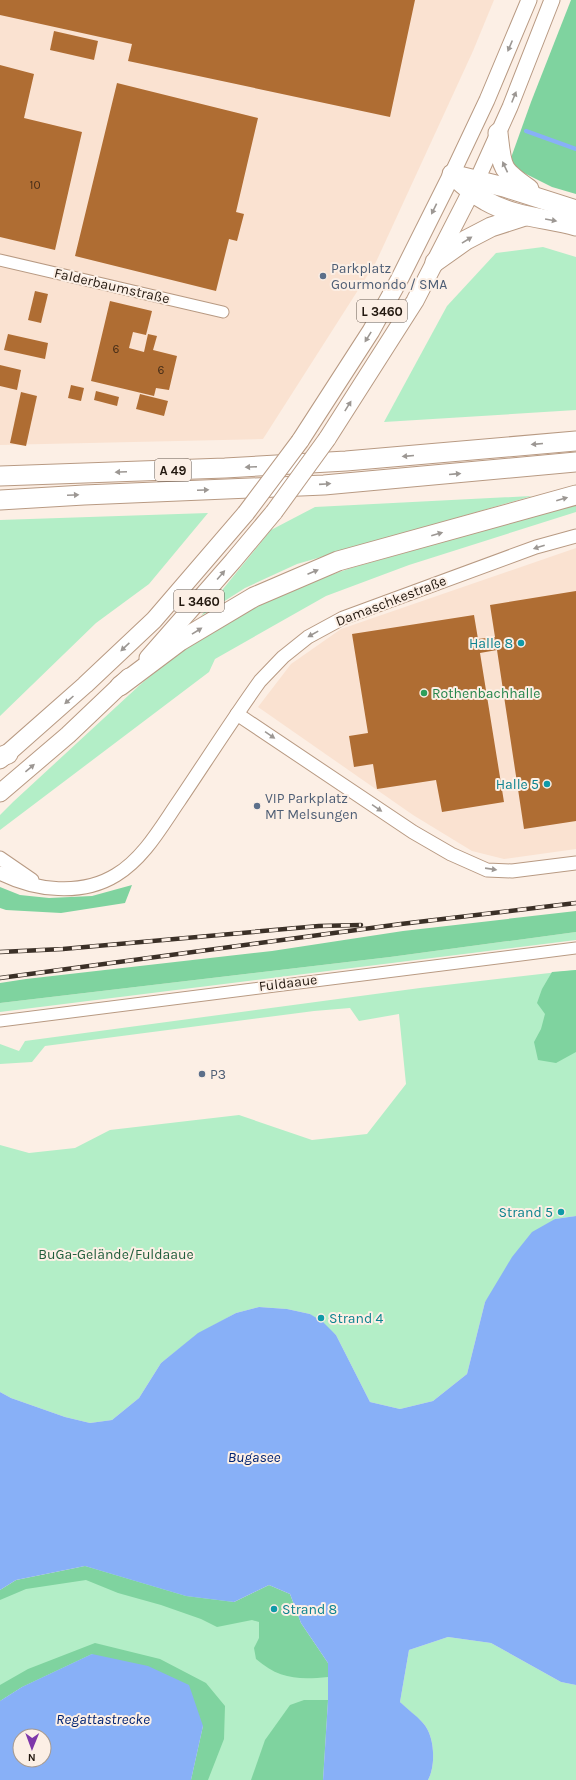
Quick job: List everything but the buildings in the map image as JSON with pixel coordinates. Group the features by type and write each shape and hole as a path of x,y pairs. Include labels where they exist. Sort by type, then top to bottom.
{"highway":[{"path":"498,133 501,158 506,172 545,200"},
{"path":"452,174 474,185 545,200 576,210"},
{"path":"474,185 496,206 525,216 557,221 576,226"},
{"path":"435,262 466,240 491,227 525,216"},
{"name":"A 49","path":"0,476 225,468 346,461 576,441"},
{"name":"A 49","path":"0,498 324,485 576,462"},
{"path":"120,686 180,641 254,597 331,564 576,495"}],"main road":[{"name":"L 3460","path":"3,757 85,685 154,620 246,513 300,441 371,330 399,280 487,100 529,0"},
{"name":"L 3460","path":"0,793 68,735 162,644 274,512 327,439 415,301 435,262 474,185 498,133 552,0"}],"street":[{"name":"Falderbaumstraße","path":"0,260 223,312"},
{"name":"Damaschkestraße","path":"0,873 12,879 44,887 70,889 99,882 117,874 131,863 149,845 260,681 283,657 308,636 343,618 536,548 576,536"},
{"path":"237,714 413,832 451,854 487,870 512,871 576,863"},
{"name":"Damaschkestraße","path":"0,858 44,887"},
{"name":"Fuldaaue","path":"0,1021 576,948"}],"shaded area":[{"path":"0,0 494,0 473,51 376,262 263,439 0,445"},
{"path":"576,548 576,849 504,859 472,851 413,815 258,707 291,664 341,629"}],"green space":[{"path":"571,0 576,0 576,194 552,187 510,166 512,155 531,102"},
{"path":"543,247 576,257 576,410 384,422 447,306 496,253"},
{"path":"532,496 297,564 245,588 201,616 271,530 315,507"},
{"path":"576,504 576,512 409,565 326,596 215,659 209,672 0,830 0,815 142,683 176,655 253,609 296,587 351,568"},
{"path":"208,513 149,584 96,623 0,716 0,520"},
{"path":"132,885 125,903 61,913 6,910 0,908 0,887 20,895 49,898 92,896"},
{"path":"576,911 576,932 390,957 0,1003 0,983 272,951 403,931"},
{"path":"576,932 576,940 0,1012 0,1003 390,957"},
{"name":"BuGa-Gelände/Fuldaaue","path":"576,970 576,1216 555,1219 485,1302 467,1374 433,1401 400,1409 370,1402 336,1335 310,1314 287,1309 259,1307 236,1313 198,1334 161,1363 139,1398 112,1420 90,1423 65,1417 11,1398 0,1392 0,1145 29,1153 75,1148 110,1130 239,1115 312,1140 367,1134 406,1084 399,1014 359,1021 350,1008 314,1011 45,1046 32,1062 0,1064 0,1044 19,1051 25,1041 420,988"},
{"path":"576,970 576,1052 556,1063 538,1060 534,1042 541,1029 545,1014 537,1003 542,989 552,972"},
{"path":"85,1566 234,1602 328,1663 328,1700 323,1780 191,1780 203,1726 22,1687 0,1701 0,1590"},
{"path":"85,1566 186,1596 234,1602 269,1585 290,1594 301,1623 328,1663 328,1677 289,1677 264,1666 256,1659 254,1648 259,1638 259,1622 252,1620 217,1627 201,1619 161,1605 118,1593 86,1580 26,1589 0,1600 0,1590 16,1580"},
{"path":"448,1637 491,1643 561,1682 576,1685 576,1780 428,1780 431,1774 433,1759 430,1735 423,1723 400,1702 409,1650"},
{"path":"95,1643 160,1659 206,1683 225,1706 224,1739 208,1780 191,1780 203,1726 92,1654 22,1687 0,1701 0,1685 28,1669"},
{"path":"304,1700 328,1700 323,1780 251,1780 265,1740 290,1705"}],"water":[{"name":"Bugasee","path":"576,1216 576,1685 561,1682 491,1643 448,1637 409,1650 400,1702 423,1723 430,1735 433,1759 431,1774 428,1780 323,1780 328,1700 328,1663 301,1623 290,1594 269,1585 234,1602 186,1596 85,1566 16,1580 0,1590 0,1392 11,1398 65,1417 90,1423 112,1420 139,1398 161,1363 198,1333 236,1313 259,1307 287,1309 310,1314 323,1322 336,1335 370,1402 400,1409 433,1401 467,1374 485,1302 512,1257 532,1232 555,1219"},
{"name":"Regattastrecke","path":"92,1654 148,1666 189,1685 203,1726 191,1780 0,1780 0,1701 22,1687"}],"waterway":[{"path":"526,131 576,149"}],"railway":[{"path":"0,978 401,924 576,903"},
{"path":"0,952 63,949 319,926 361,925"}],"place":[{"name":"Parkplatz Gourmondo / SMA","path":"323,276"},
{"name":"Halle 8","path":"521,643"},
{"name":"Rothenbachhalle","path":"424,693"},
{"name":"Halle 5","path":"547,784"},
{"name":"VIP Parkplatz MT Melsungen","path":"257,806"},
{"name":"P3","path":"202,1074"},
{"name":"Strand 5","path":"561,1212"},
{"name":"Strand 4","path":"321,1318"},
{"name":"Strand 8","path":"274,1609"}]}
